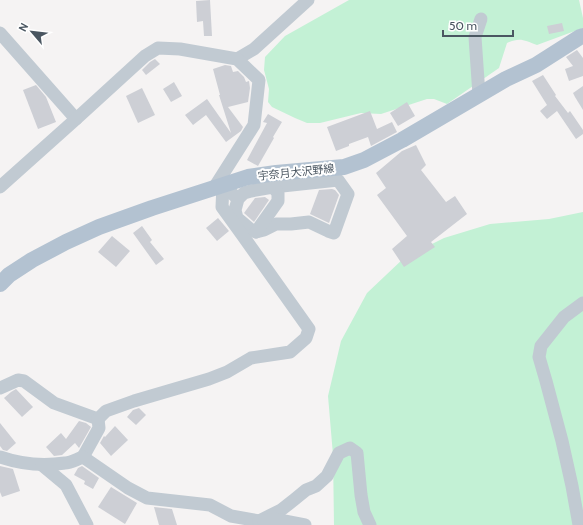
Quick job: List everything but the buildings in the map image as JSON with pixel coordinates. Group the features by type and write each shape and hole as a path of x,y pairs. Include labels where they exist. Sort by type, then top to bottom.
{"main road":[{"name":"宇奈月大沢野線","path":"0,284 9,275 32,260 66,242 98,227 152,208 248,177 344,167 364,160 402,140 506,79 536,65 583,36"}],"street":[{"path":"238,59 254,49 308,0"},
{"path":"479,95 475,37 481,19"},
{"path":"0,33 76,120"},
{"path":"0,186 76,120 145,56 158,48 186,50 238,59 259,80 254,125 218,186 222,207 309,329 306,338 290,352 251,358 227,372 209,379 134,401 106,411 98,419"},
{"path":"338,180 348,194 334,233 309,222 276,224 256,232 237,218 235,210 238,199 244,193 273,187 338,180"},
{"path":"218,186 238,199"},
{"path":"256,232 278,201 278,193 273,187"},
{"path":"578,525 572,486 562,441 539,358 541,346 564,317 583,303"},
{"path":"0,388 18,380 24,381 54,403 98,419"},
{"path":"0,458 42,465 67,463 83,457 99,428 98,419"},
{"path":"260,523 281,510 306,490 316,486 327,476 339,453 350,448 356,452 364,512 370,525"},
{"path":"83,457 128,488 147,498 210,505 231,516 260,523 274,519 305,525"},
{"path":"42,465 66,485 87,525"}],"green space":[{"path":"349,0 579,0 583,18 583,28 537,45 522,40 515,40 507,43 499,68 447,104 434,99 427,99 381,114 361,113 320,123 307,123 272,107 268,102 269,89 264,70 265,57 285,36"},
{"path":"583,212 583,525 334,525 333,455 328,396 341,341 367,293 404,258 444,238 490,224 549,219"}]}
